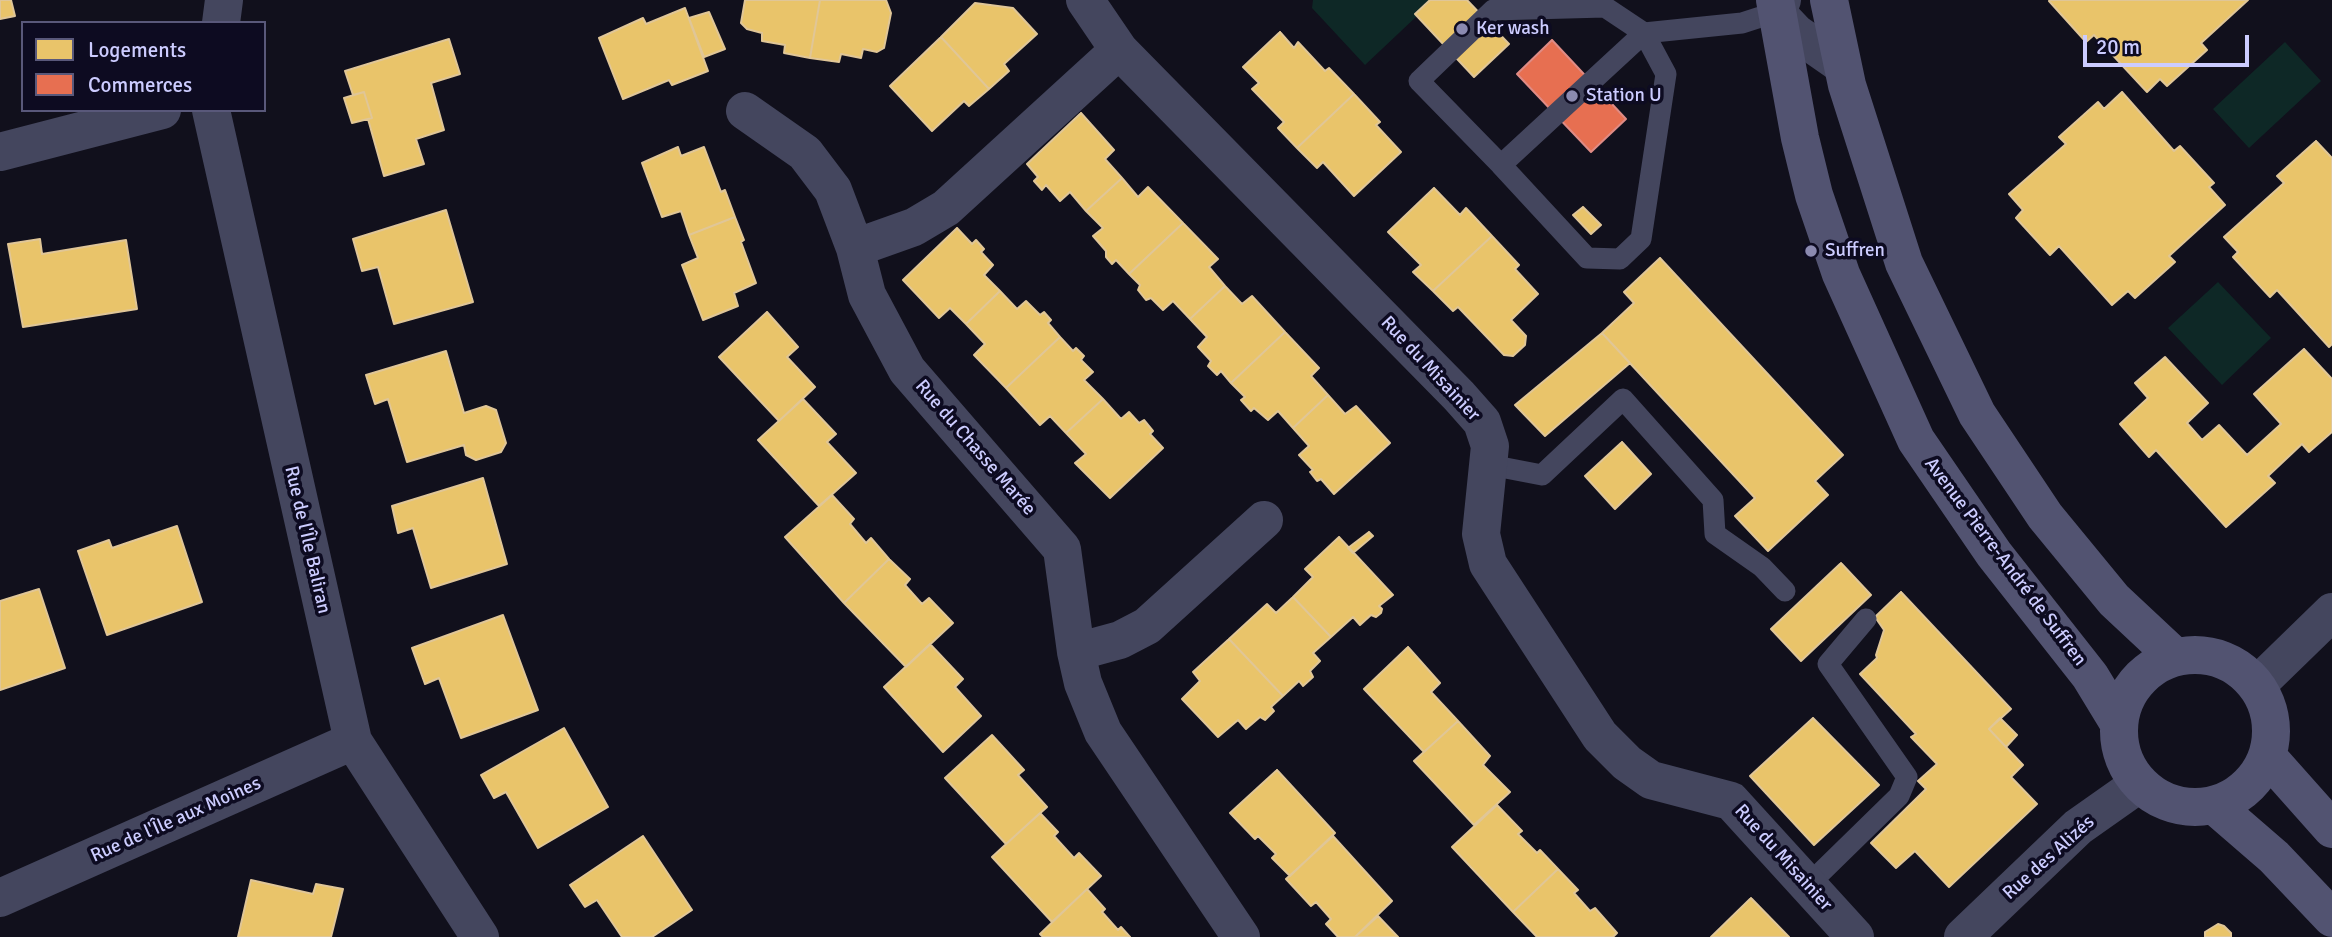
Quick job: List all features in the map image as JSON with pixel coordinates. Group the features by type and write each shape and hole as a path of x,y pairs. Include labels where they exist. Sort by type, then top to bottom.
{"street":[{"path":"221,21 224,0"},
{"name":"Rue du Misainier","path":"1086,0 1119,50 1460,396 1482,422 1490,446 1481,534 1489,564 1601,736 1627,764 1651,780 1731,801 1855,937"},
{"path":"1829,0 1842,65 1904,263 1977,414 2045,516 2115,600 2175,657"},
{"path":"1778,4 1796,33 1842,65"},
{"name":"Avenue Pierre-André de Suffren","path":"1778,4 1800,138 1814,195 1841,274 1916,440 1994,554 2090,676 2118,722"},
{"path":"855,248 914,227 946,208 1119,50"},
{"name":"Rue du Chasse Marée","path":"746,111 805,153 833,190 855,248 867,295 907,370 1062,549 1076,652 1083,683 1103,732 1241,937"},
{"path":"0,152 154,112"},
{"name":"Rue de l'Île Baliran","path":"211,112 353,741 480,937"},
{"path":"1076,652 1119,640 1147,626 1265,520"},
{"path":"2257,685 2332,612"},
{"path":"2206,655 2234,664 2257,685 2271,719 2267,757 2256,779 2238,796 2215,806 2187,808 2160,800 2139,784 2126,765 2119,744 2118,722 2128,693 2148,671 2175,657 2206,655"},
{"name":"Rue de l'Île aux Moines","path":"0,898 353,741"},
{"path":"2267,757 2332,830"},
{"name":"Rue des Alizés","path":"1963,937 2078,827 2139,784"},
{"path":"2215,806 2274,857 2332,918"}],"lane":[{"path":"1606,4 1644,33 1666,74 1641,239 1620,259 1587,258 1419,81 1493,10 1520,5 1606,4"},
{"path":"1501,165 1644,33 1742,23 1778,4"},
{"path":"1490,465 1542,475 1623,399 1713,500 1715,534 1762,567 1785,591"},
{"path":"1808,886 1899,796 1908,776 1828,664 1866,619"}],"green space":[{"path":"1313,0 1434,0 1365,65 1312,8"},
{"path":"2285,42 2321,81 2249,148 2213,109"},
{"path":"2218,282 2271,338 2222,385 2168,328"}],"building: Logements":[{"path":"0,0 11,0 15,16 0,19"},
{"path":"745,0 820,0 810,58 784,53 785,45 762,41 762,33 747,29 741,23"},
{"path":"820,0 886,0 891,13 884,48 877,52 863,49 861,58 841,54 839,62 810,58"},
{"name":"Ker wash","path":"1430,0 1467,0 1509,44 1474,77 1415,14"},
{"path":"2248,0 2201,43 2207,50 2167,86 2160,79 2147,92 2094,35 2086,42 2049,1"},
{"path":"975,3 1013,8 1037,34 1004,64 1009,71 989,89 941,37"},
{"path":"685,8 708,71 672,85 669,80 623,99 599,38 643,18 646,24"},
{"path":"709,12 725,49 704,57 689,18"},
{"path":"1280,32 1294,48 1298,42 1325,71 1329,68 1354,94 1297,148 1278,128 1284,122 1252,89 1259,83 1243,67"},
{"path":"941,37 989,89 969,106 964,101 932,131 890,86"},
{"path":"449,39 460,74 431,83 444,130 416,139 424,164 384,176 368,119 372,118 364,92 353,95 345,71"},
{"path":"364,92 372,118 352,123 344,98"},
{"path":"2122,92 2174,151 2180,146 2214,183 2209,187 2225,205 2169,256 2175,262 2135,298 2128,291 2112,305 2059,246 2050,255 2016,218 2023,210 2009,194 2066,144 2059,137 2098,102 2104,109"},
{"path":"1354,94 1380,122 1376,125 1401,152 1354,196 1323,162 1317,168 1297,148"},
{"path":"1081,113 1114,150 1105,159 1122,178 1086,211 1070,192 1060,201 1046,185 1042,190 1034,181 1038,177 1027,164"},
{"path":"2316,141 2332,158 2332,344 2329,347 2277,290 2270,297 2233,257 2238,252 2224,237 2284,183 2277,176"},
{"path":"678,147 681,156 704,147 721,192 725,190 735,217 689,235 681,211 662,217 642,163"},
{"path":"1122,178 1138,197 1148,187 1183,223 1129,274 1116,260 1112,264 1106,257 1106,251 1093,236 1103,228 1086,211"},
{"path":"1434,188 1460,215 1466,208 1492,236 1433,291 1413,272 1421,265 1388,232"},
{"path":"1583,207 1601,225 1591,234 1573,215"},
{"path":"446,210 473,302 394,324 378,267 362,271 353,239"},
{"path":"735,217 756,283 734,293 738,306 703,320 682,265 698,258 689,235"},
{"path":"1183,223 1218,259 1209,267 1225,286 1190,319 1173,301 1163,310 1151,298 1146,300 1138,290 1140,285 1129,274"},
{"path":"957,228 972,244 976,240 984,249 981,252 993,265 984,275 1000,291 966,324 950,308 939,318 903,280"},
{"path":"1492,236 1519,265 1515,269 1538,294 1511,320 1526,336 1525,345 1513,356 1504,355 1458,307 1453,311 1433,291"},
{"path":"40,239 42,254 126,240 137,309 23,327 8,244"},
{"path":"1660,258 1843,455 1815,481 1828,495 1768,551 1735,516 1755,498 1602,333 1634,303 1624,292"},
{"path":"1225,286 1242,304 1252,296 1285,332 1231,383 1221,371 1217,375 1208,366 1211,361 1198,347 1207,337 1190,319"},
{"path":"1000,291 1017,309 1026,301 1040,315 1044,312 1051,320 1048,323 1060,337 1006,388 974,355 985,344 966,324"},
{"path":"767,312 798,347 787,357 815,387 779,421 719,357"},
{"path":"1285,332 1319,368 1311,376 1328,395 1293,428 1278,411 1268,420 1254,408 1251,411 1241,400 1245,397 1231,383"},
{"path":"1602,333 1630,363 1545,436 1515,405"},
{"path":"1060,337 1073,351 1076,348 1084,356 1081,360 1093,372 1084,380 1103,399 1066,433 1050,416 1040,425 1006,388"},
{"path":"2304,349 2332,379 2332,432 2309,452 2302,444 2268,476 2275,483 2226,527 2156,450 2149,457 2120,424 2148,398 2135,383 2165,357 2208,403 2187,423 2202,440 2219,425 2247,455 2281,424 2254,394"},
{"path":"446,351 464,413 486,406 496,410 506,443 501,452 476,460 466,455 464,445 407,462 388,399 375,404 366,375"},
{"path":"1328,395 1345,414 1356,406 1390,443 1334,494 1321,479 1317,481 1310,472 1313,470 1299,455 1309,446 1293,428"},
{"path":"803,399 836,434 827,442 856,473 819,506 758,440"},
{"path":"1103,399 1121,419 1129,412 1139,423 1144,420 1153,431 1150,434 1163,448 1110,498 1075,463 1086,454 1066,433"},
{"path":"1622,442 1651,474 1615,509 1585,476"},
{"path":"483,478 507,564 431,588 413,528 398,533 392,506"},
{"path":"832,495 854,519 850,524 866,543 871,538 889,559 844,603 785,537"},
{"path":"177,526 202,602 107,635 78,551 109,540 112,548"},
{"path":"1369,532 1373,536 1353,553 1348,548"},
{"path":"1339,537 1393,595 1379,606 1381,613 1376,617 1371,615 1360,625 1353,617 1331,637 1293,597 1313,577 1305,569"},
{"path":"889,559 910,579 905,585 922,604 929,598 953,623 906,667 844,603"},
{"path":"1841,563 1871,595 1801,661 1771,629"},
{"path":"39,589 65,668 0,690 0,601"},
{"path":"1901,592 2011,709 1989,729 2023,765 2011,777 2037,804 1949,887 1915,851 1896,868 1871,843 1926,789 1918,781 1937,764 1911,737 1916,734 1860,674 1877,658 1884,630 1875,617"},
{"path":"1293,597 1331,637 1313,653 1320,661 1310,671 1313,677 1303,686 1299,681 1283,696 1229,639 1267,604 1276,613"},
{"path":"503,615 538,710 461,738 439,678 425,684 412,648"},
{"path":"1229,639 1283,696 1271,707 1274,711 1265,720 1260,717 1246,729 1238,720 1218,737 1182,699 1200,681 1193,672"},
{"path":"930,644 963,679 955,687 981,716 943,752 884,687"},
{"path":"1408,647 1440,683 1431,692 1458,721 1424,752 1364,689"},
{"path":"1813,718 1879,785 1814,845 1750,776"},
{"path":"2000,718 2017,735 2006,747 1989,729"},
{"path":"1458,721 1490,756 1483,765 1510,792 1474,825 1414,761"},
{"path":"564,728 608,807 538,848 506,792 494,798 481,775"},
{"path":"992,735 1024,770 1018,775 1047,807 1006,844 945,778"},
{"path":"1277,770 1335,833 1290,876 1272,858 1276,854 1258,836 1255,839 1230,813"},
{"path":"1497,805 1522,831 1518,834 1537,853 1540,850 1558,869 1513,912 1452,847"},
{"path":"1040,813 1058,832 1054,836 1074,858 1079,853 1101,876 1052,922 992,857"},
{"path":"643,836 692,910 652,937 622,937 597,900 585,907 570,885"},
{"path":"1333,836 1392,901 1355,937 1338,937 1326,924 1331,919 1316,902 1311,906 1286,879"},
{"path":"1558,869 1578,890 1574,893 1590,911 1595,908 1617,933 1613,937 1537,937 1513,912"},
{"path":"251,880 313,894 316,884 343,889 331,937 238,937"},
{"path":"1087,889 1105,909 1102,912 1118,930 1121,927 1130,937 1043,937 1040,934"},
{"path":"1751,898 1789,937 1711,937"},
{"path":"1378,916 1398,937 1355,937"},
{"path":"2218,924 2231,933 2231,937 2205,937 2205,932"}],"building: Commerces":[{"name":"Station U","path":"1552,40 1626,119 1591,152 1517,74"}],"place":[{"name":"Ker wash","path":"1462,29"},
{"name":"Station U","path":"1572,96"},
{"name":"Suffren","path":"1811,251"}]}
